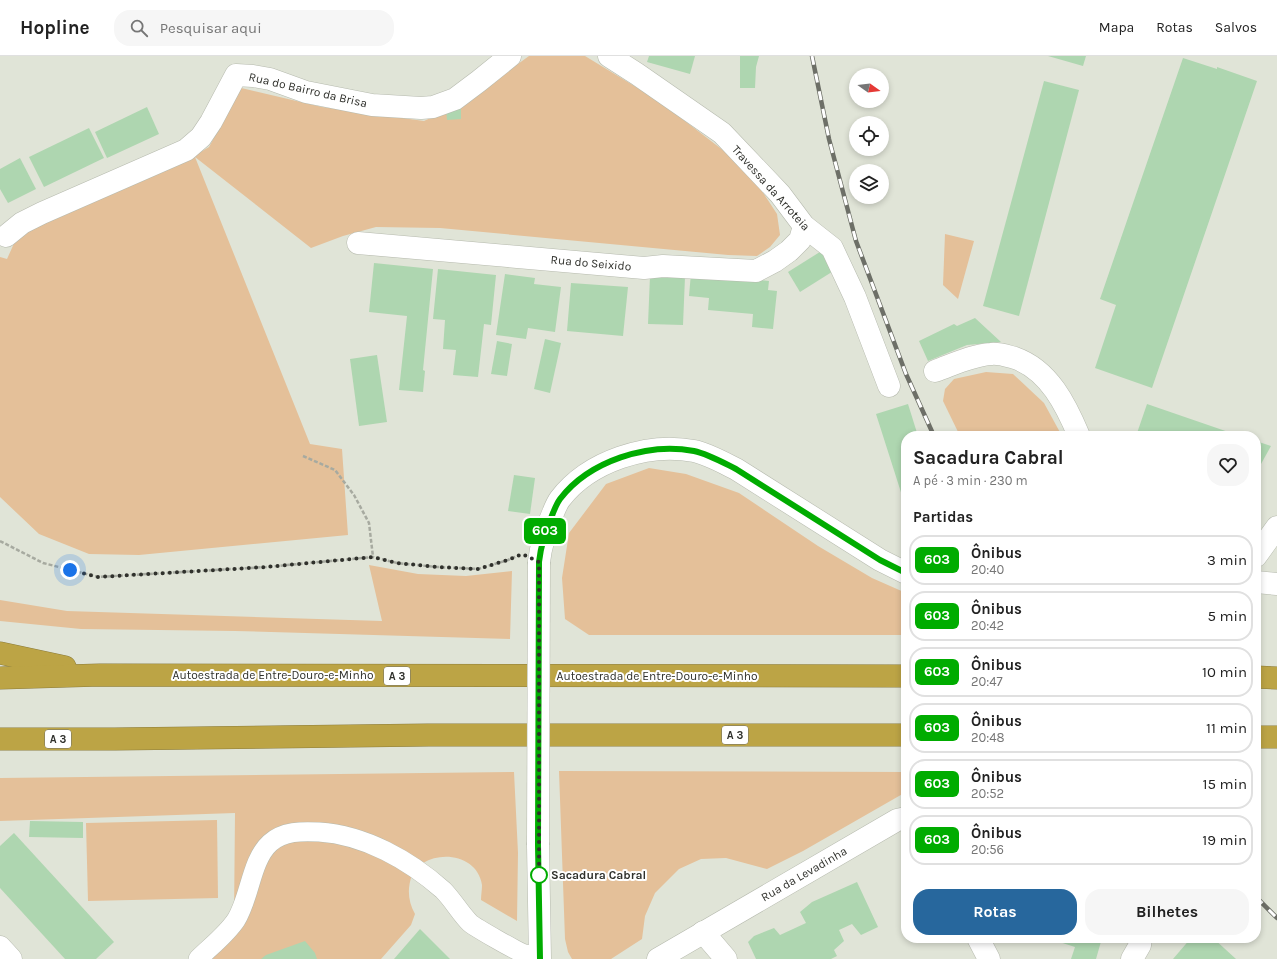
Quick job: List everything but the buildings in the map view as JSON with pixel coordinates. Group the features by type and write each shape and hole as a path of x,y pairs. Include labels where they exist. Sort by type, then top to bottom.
{"highway":[{"path":"0,653 100,675"},
{"name":"Autoestrada de Entre-Douro-e-Minho","path":"0,678 100,675 901,676"},
{"path":"1261,677 1277,678"},
{"name":"A 3","path":"0,739 444,735 901,735"},
{"path":"1261,736 1277,737"}],"street":[{"name":"Rua do Bairro da Brisa","path":"6,236 22,223 42,213 186,150 201,137 211,122 236,75 270,79 306,92 372,105 420,108 433,107 455,99 510,56"},
{"name":"Travessa da Arroteia","path":"609,56 722,133 780,194 804,226 832,248 855,297 889,386"},
{"name":"Rua do Seixido","path":"358,242 644,268 663,266 756,271 775,261 789,251 800,240 804,226"},
{"path":"935,371 977,356 991,354 1006,355 1024,362 1041,374 1055,390 1067,407 1077,431"},
{"path":"198,959 236,919 260,856 270,843 285,834 305,831 324,832 342,836 388,852 416,869 444,891 470,924 524,954 540,956 538,845 539,562 541,545 546,529 559,500 581,478 607,462 636,453 665,449 694,452 716,459 736,469 880,560 901,570"},
{"path":"1261,549 1277,527"},
{"path":"1261,582 1277,584"},
{"name":"Rua da Levadinha","path":"658,959 901,819"},
{"path":"703,932 726,959"},
{"path":"981,943 989,959"},
{"path":"1132,959 1141,943"},
{"path":"0,947 11,959"}],"path":[{"path":"303,456 335,470 354,495 369,523 373,557"},
{"path":"0,541 43,563 98,577 266,567 373,557 397,563 478,569 522,554 539,562"}],"shaded area":[{"path":"529,56 585,56 659,101 724,151 760,188 777,214 780,235 770,247 757,256 728,255 440,228 376,227 343,236 311,248 195,157 310,444 342,449 348,535 139,555 89,554 39,534 0,497 0,257 7,259 16,239 45,222 194,156 209,147 227,114 237,87 322,107 424,121 468,100"},
{"path":"945,234 974,241 958,299 943,285"},
{"path":"986,372 1013,374 1044,403 1059,431 958,431 943,401 945,389 954,379"},
{"path":"649,468 686,474 739,493 818,546 872,578 901,591 901,635 589,635 565,619 562,578 569,533 606,484"},
{"path":"369,565 418,574 466,576 512,571 510,639 235,631 81,629 0,621 0,600 67,611 382,621"},
{"path":"559,771 901,772 901,795 803,851 767,869 726,858 701,859 679,869 655,893 645,916 642,939 611,959 572,959 568,952 565,939"},
{"path":"514,772 518,853 517,921 481,900 482,885 479,875 467,862 450,857 441,857 431,859 423,863 383,844 277,830 234,916 235,813 0,821 0,778"},
{"path":"217,820 218,898 88,901 86,823"},
{"path":"310,838 360,848 412,875 409,885 409,895 415,914 411,925 381,959 206,959 266,859 276,849 285,843"}],"railway":[{"path":"812,56 829,139 856,241 906,374 932,431"},
{"path":"1261,902 1277,918"}],"bus line":[{"name":"603","path":"540,959 538,845 539,562 541,545 546,529 559,500 581,478 607,462 636,453 665,449 694,452 716,459 736,469 880,560 901,570"}],"place":[{"name":"Sacadura Cabral","path":"539,875"}],"route":[{"path":"70,570 98,577 266,567 373,557 397,563 478,569 522,554 539,562 539,875"}]}
